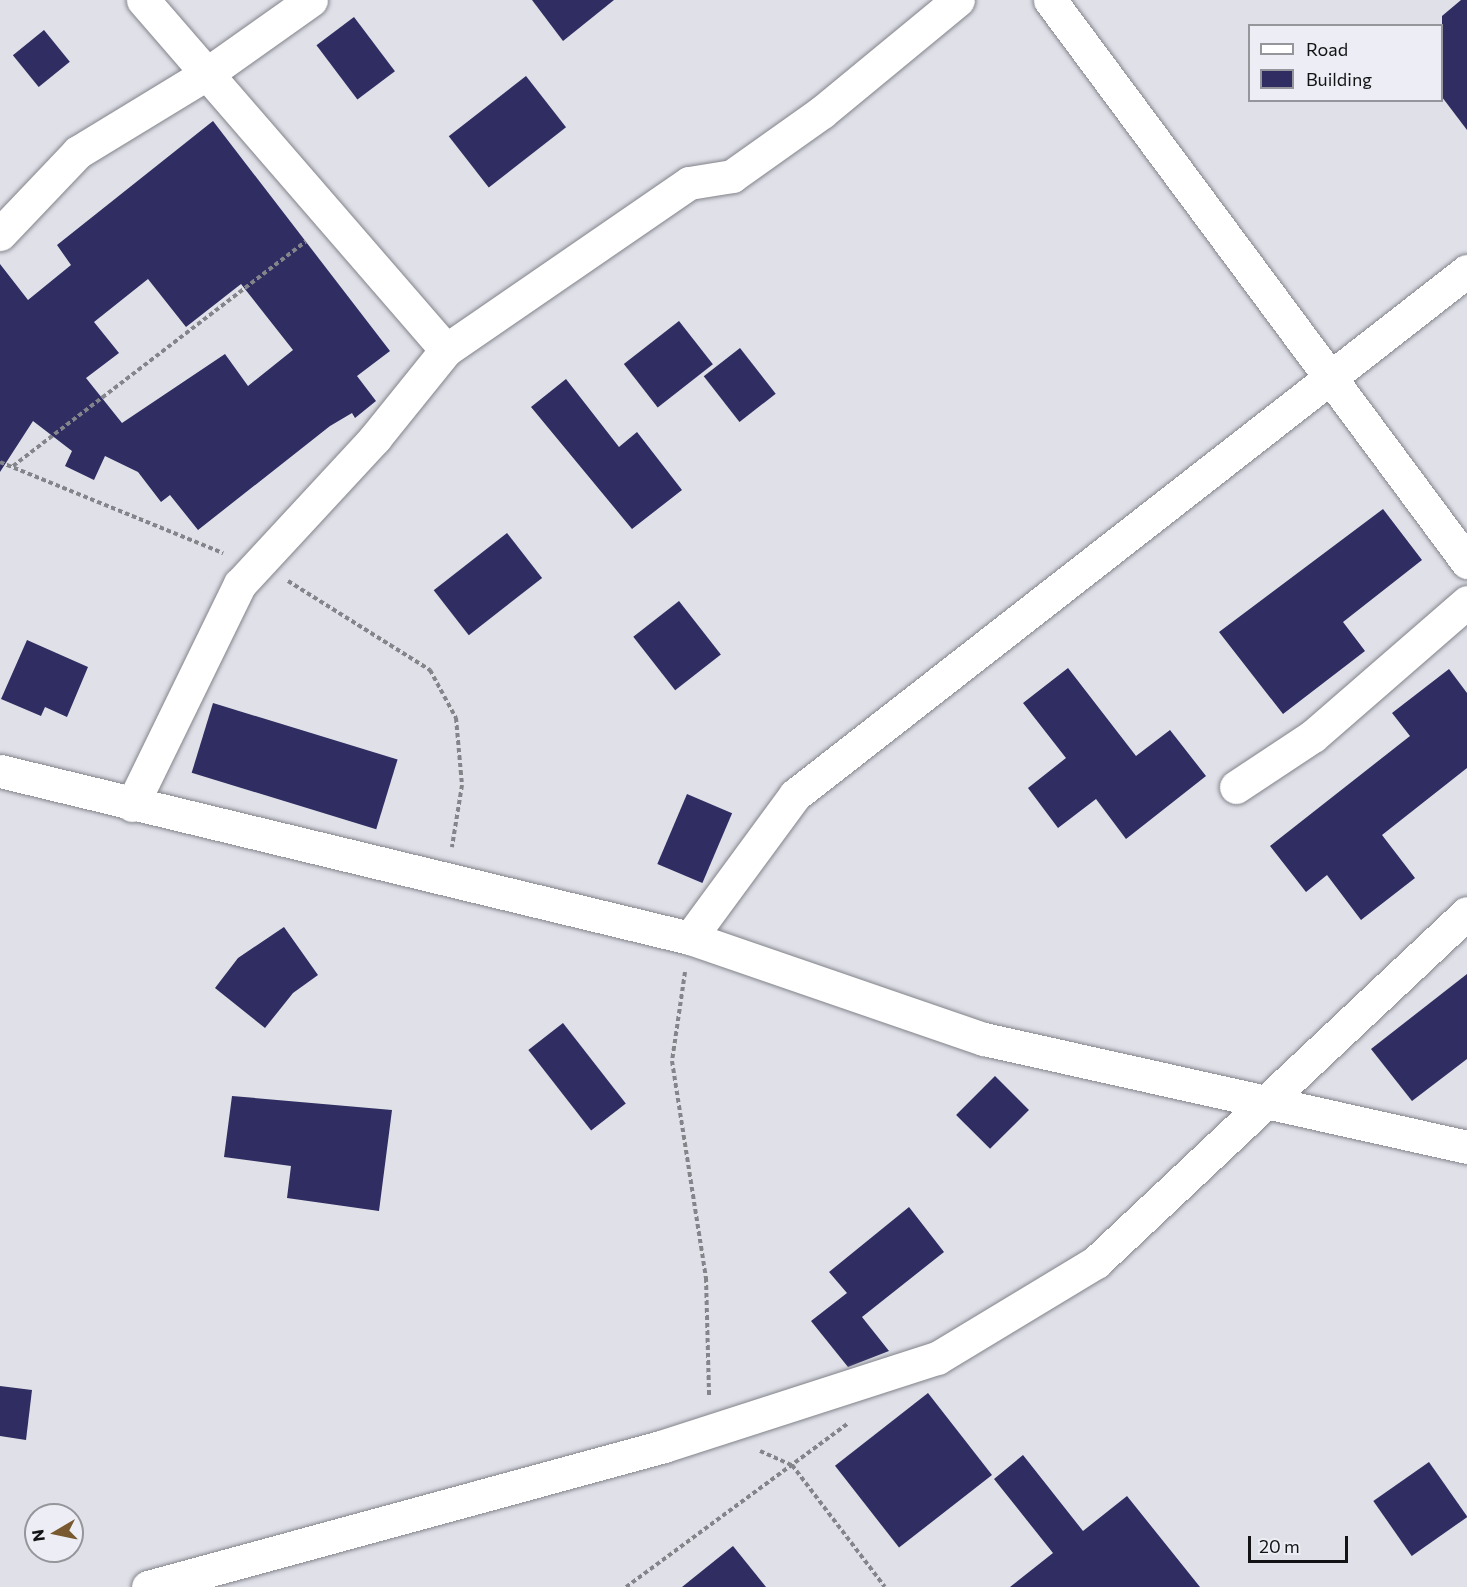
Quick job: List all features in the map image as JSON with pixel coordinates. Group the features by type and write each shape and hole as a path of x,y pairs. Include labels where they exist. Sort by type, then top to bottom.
{"street":[{"path":"143,0 446,350"},
{"path":"0,234 78,152 208,73 311,0"},
{"path":"132,806 240,584 375,438 446,350 689,183 732,176 822,112 958,0"},
{"path":"1050,0 1467,562"},
{"path":"690,938 795,795 1467,271"},
{"path":"1236,787 1314,736 1467,602"},
{"path":"0,771 132,806 447,878 690,938 984,1039 1467,1147"},
{"path":"148,1587 711,1430 947,1352 1096,1262 1261,1102 1467,913"}],"path":[{"path":"12,467 334,220"},
{"path":"0,462 257,567 430,670 456,718 462,785 447,878"},
{"path":"690,938 672,1061 706,1278 711,1430 792,1465 885,1587"},
{"path":"626,1587 855,1418"}],"building":[{"path":"532,0 614,0 563,41"},
{"path":"1461,0 1467,0 1467,130 1443,98 1442,16"},
{"path":"354,17 395,71 357,100 316,45"},
{"path":"44,30 70,62 39,87 13,55"},
{"path":"526,76 566,127 489,188 449,136"},
{"path":"213,121 390,351 357,376 376,401 355,418 352,413 330,426 198,530 170,495 161,502 138,472 105,456 94,480 65,466 72,451 33,421 0,472 0,264 28,300 71,265 57,245","holes":["148,279 186,327 241,284 293,350 248,386 225,354 122,423 86,378 119,353 94,322"]},
{"path":"679,321 713,364 658,407 624,364"},
{"path":"740,348 776,394 739,422 704,376"},
{"path":"566,379 619,447 637,432 682,490 632,529 531,407"},
{"path":"1383,509 1422,560 1343,622 1365,651 1283,714 1219,632"},
{"path":"507,533 542,578 469,635 434,590"},
{"path":"679,601 721,655 675,690 633,637"},
{"path":"27,640 88,667 67,717 45,707 41,716 1,699"},
{"path":"1068,668 1136,756 1170,730 1206,776 1126,839 1096,799 1058,828 1028,788 1066,758 1023,703"},
{"path":"1449,669 1467,693 1467,768 1382,835 1415,878 1361,920 1327,875 1306,892 1270,846 1410,736 1392,713"},
{"path":"213,703 398,759 376,829 192,773"},
{"path":"687,794 732,813 702,883 657,864"},
{"path":"284,927 318,975 293,993 265,1028 215,988 238,958"},
{"path":"1467,974 1467,1059 1412,1101 1371,1049"},
{"path":"563,1023 626,1103 591,1130 528,1050"},
{"path":"995,1076 1029,1110 990,1149 956,1115"},
{"path":"232,1096 392,1110 379,1211 287,1198 291,1166 224,1157"},
{"path":"909,1207 944,1252 862,1317 889,1351 848,1367 811,1321 847,1293 829,1272"},
{"path":"0,1386 32,1390 26,1440 0,1436"},
{"path":"928,1393 992,1475 899,1548 835,1466"},
{"path":"1023,1455 1083,1531 1127,1496 1200,1587 1010,1587 1053,1553 994,1479"},
{"path":"1429,1462 1467,1517 1412,1556 1373,1501"},
{"path":"733,1546 766,1587 682,1587"}]}
